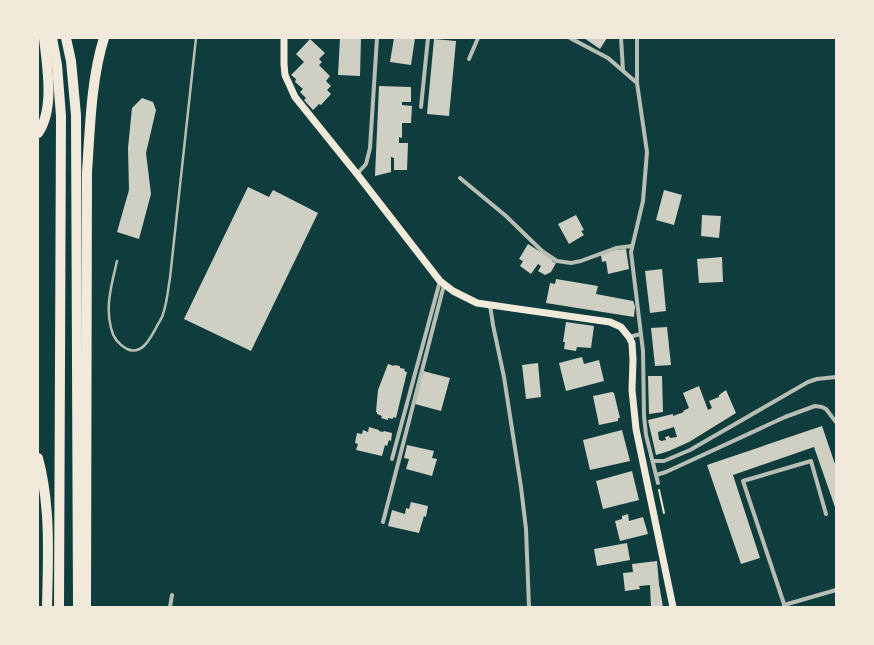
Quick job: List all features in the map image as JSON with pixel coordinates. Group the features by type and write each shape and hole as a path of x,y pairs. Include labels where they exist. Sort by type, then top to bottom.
{"highway":[{"path":"38,133 44,119 48,99 48,66 44,38"},
{"path":"52,38 57,65 61,116 60,607"},
{"path":"66,38 71,61 76,115 78,607"},
{"path":"86,607 88,172 90,124 100,48 104,38"},
{"path":"38,458 45,491 47,516 47,607"}],"main road":[{"path":"284,38 285,74 295,98 357,174 442,283 477,303 610,322 621,327 629,337 632,343 633,355 632,390 636,429 673,607"}],"street":[{"path":"357,174 366,164 370,148 377,38"},
{"path":"420,107 428,38"},
{"path":"469,60 478,38"},
{"path":"570,38 608,58 637,82"},
{"path":"621,38 623,70"},
{"path":"637,38 637,82 647,152 643,201 631,252 643,351 644,416 646,435 658,483"},
{"path":"460,178 506,216 542,251 557,261 571,263 581,261 616,248 632,246"},
{"path":"392,459 442,283"},
{"path":"383,522 442,283"},
{"path":"490,304 504,377 521,487 526,529 529,607"},
{"path":"629,337 641,334"},
{"path":"653,461 664,462 690,450 808,382 817,379 836,377"},
{"path":"656,475 666,472 785,417 816,406 822,406 826,409 836,422"},
{"path":"826,514 811,460 743,482 784,606 836,590"},
{"path":"170,607 172,595"}],"lane":[{"path":"117,262 110,291 108,311 110,327 113,336 119,343 129,350 135,350 148,343 163,314 170,278 196,38"}],"building":[{"path":"340,38 361,38 360,76 338,75"},
{"path":"394,38 415,38 411,65 390,62"},
{"path":"584,38 607,38 600,49"},
{"path":"310,39 325,53 319,59 322,62 319,65 330,76 326,81 331,86 327,90 331,94 321,105 319,104 313,110 304,100 306,98 300,92 303,89 295,82 296,79 291,75 304,62 296,54"},
{"path":"434,39 456,41 449,116 427,114"},
{"path":"379,86 411,87 411,102 402,102 402,105 412,106 411,123 402,123 402,138 399,137 399,143 408,143 407,170 394,170 394,158 391,157 391,172 375,176"},
{"path":"142,98 153,102 156,110 146,153 151,194 139,239 117,232 129,190 128,148 132,108"},
{"path":"248,187 269,197 273,190 318,213 251,351 184,319"},
{"path":"664,190 682,195 674,225 656,220"},
{"path":"576,215 584,230 581,231 584,235 569,244 558,224"},
{"path":"702,215 721,216 719,238 701,236"},
{"path":"528,244 556,263 551,272 545,275 538,271 541,266 538,264 531,274 520,266 523,261 519,259"},
{"path":"626,249 629,269 608,274 606,261 602,262 601,255 615,250"},
{"path":"722,257 723,282 699,283 697,259"},
{"path":"662,269 666,311 650,313 645,271"},
{"path":"556,279 598,286 596,294 633,301 635,306 634,317 546,303 550,283 555,284"},
{"path":"566,322 594,326 591,348 577,347 576,351 564,349 565,342 563,342"},
{"path":"667,327 671,365 655,366 651,328"},
{"path":"582,357 584,364 599,360 604,381 566,391 559,363"},
{"path":"538,363 541,397 526,399 522,365"},
{"path":"388,364 400,366 400,368 405,369 404,371 407,372 396,418 388,418 388,420 381,418 382,416 376,412 378,390"},
{"path":"423,371 450,378 441,411 415,404"},
{"path":"648,376 662,376 663,412 649,414"},
{"path":"699,386 708,410 712,408 709,401 719,397 719,395 726,390 736,413 689,442 656,455 648,420 673,414 673,416 684,412 683,411 689,408 683,393","holes":["674,427 677,437 670,438 669,436 665,437 666,440 661,441 659,440 658,432"]},
{"path":"612,392 614,393 620,418 618,418 618,421 599,425 593,396"},
{"path":"822,426 836,467 836,510 814,447 733,475 760,558 741,564 707,465"},
{"path":"369,427 379,431 392,433 391,441 389,440 387,446 385,445 382,456 356,450 358,444 355,443 357,433 362,434 363,430 368,432"},
{"path":"622,430 630,461 590,470 583,440"},
{"path":"407,445 434,451 432,458 437,459 432,476 406,469 409,459 404,458"},
{"path":"632,471 639,500 603,509 596,481"},
{"path":"411,502 428,506 426,517 424,516 419,533 388,526 392,510 405,514 406,508 409,509"},
{"path":"628,514 629,521 643,517 648,534 620,541 615,521 622,519 622,516"},
{"path":"627,543 630,560 597,566 594,549"},
{"path":"657,561 663,607 651,607 650,585 639,586 640,589 625,591 623,573 633,572 632,564"}]}
